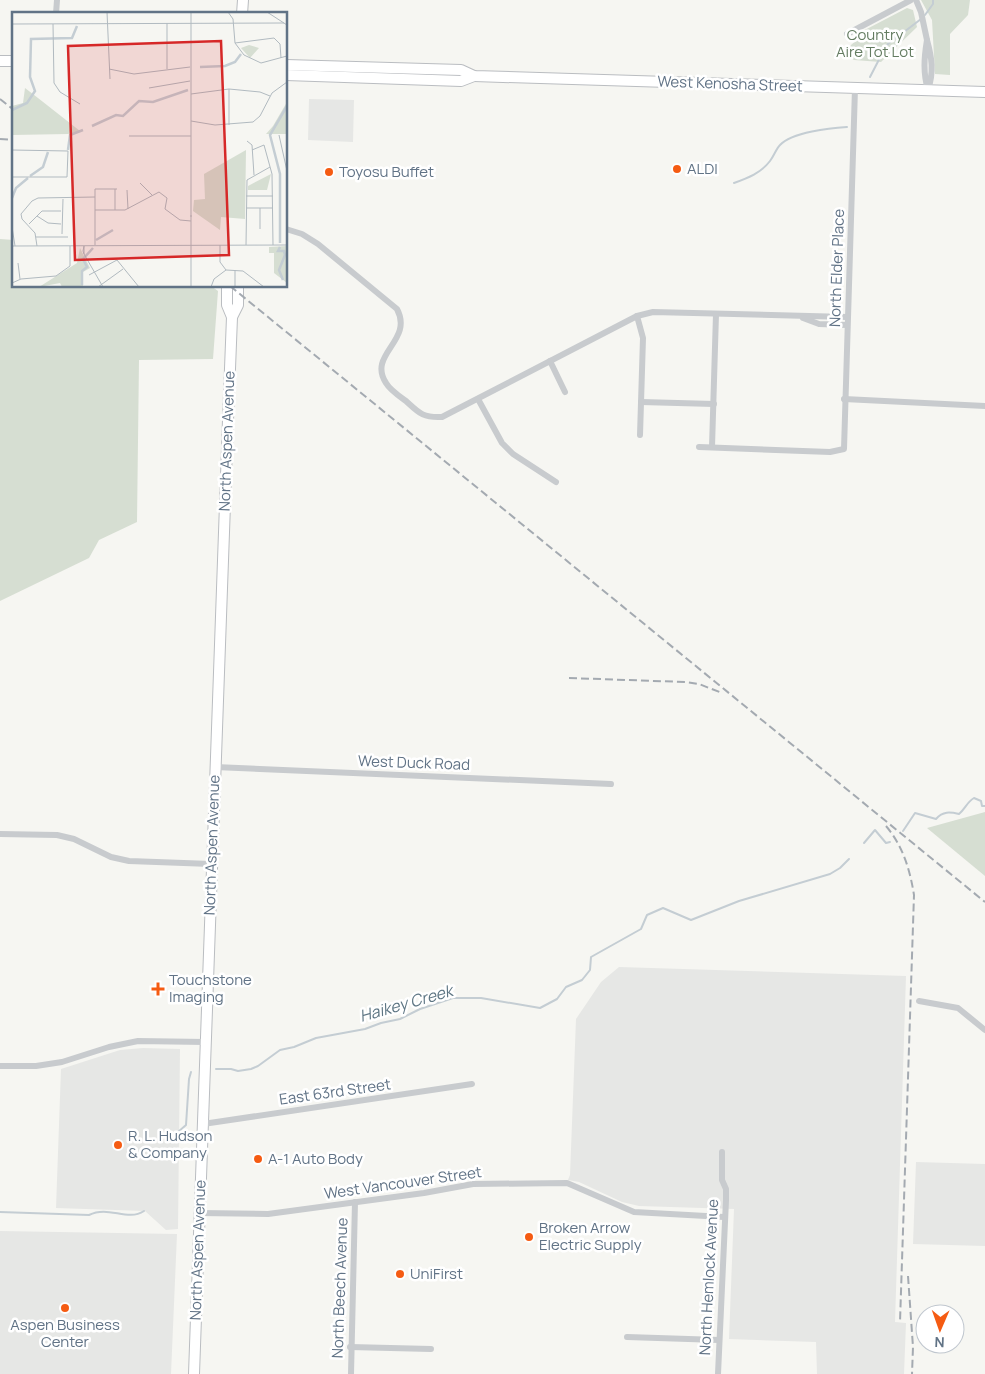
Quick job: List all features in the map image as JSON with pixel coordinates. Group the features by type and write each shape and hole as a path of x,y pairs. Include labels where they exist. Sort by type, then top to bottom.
{"main road":[{"path":"288,65 368,73"},
{"name":"West Kenosha Street","path":"368,73 462,81 474,76 985,92"},
{"path":"288,75 368,73"},
{"name":"North Aspen Avenue","path":"228,288 227,305 232,317"},
{"name":"North Aspen Avenue","path":"194,1374 232,317 238,305 238,288"}],"street":[{"path":"847,34 911,0"},
{"path":"916,0 924,23 932,59 932,77 928,90"},
{"name":"North Elder Place","path":"712,448 830,452 844,450 844,400 855,88"},
{"path":"288,230 302,234 318,244 397,309 401,317 401,332 383,358 382,376 386,384 422,415 432,418 442,417 478,399 636,316 653,312 847,318"},
{"path":"699,447 712,448 716,314"},
{"path":"636,316 643,338 640,435"},
{"path":"802,317 819,324 847,325"},
{"path":"550,361 566,392"},
{"path":"478,399 502,443 514,454 556,482"},
{"path":"844,400 985,406"},
{"path":"641,402 714,404"},
{"name":"West Duck Road","path":"215,767 611,784"},
{"path":"0,834 57,835 74,839 111,857 129,861 211,864"},
{"path":"919,1001 958,1008 985,1030"},
{"path":"0,1066 36,1066 62,1062 109,1047 138,1041 205,1042"},
{"name":"East 63rd Street","path":"203,1124 472,1084"},
{"name":"North Hemlock Avenue","path":"718,1374 726,1189 722,1180 722,1152"},
{"name":"West Vancouver Street","path":"200,1213 268,1214 473,1184 567,1183 634,1212 724,1217"},
{"name":"North Beech Avenue","path":"351,1374 350,1346 355,1202"},
{"path":"627,1337 719,1340"},
{"path":"350,1346 431,1349"}],"shaded area":[{"path":"309,99 354,100 353,142 308,140"},
{"path":"619,967 906,976 895,1322 906,1323 904,1374 817,1374 816,1342 729,1339 734,1209 639,1206 622,1202 579,1182 568,1180 570,1175 576,1019 601,982"},
{"path":"143,1048 180,1049 178,1229 166,1230 145,1211 56,1208 61,1069 120,1050"},
{"path":"916,1162 985,1164 985,1246 913,1244"},
{"path":"0,1231 177,1234 171,1374 0,1374"}],"green space":[{"path":"921,0 970,0 968,15 950,34 950,75 935,74 932,20"},
{"name":"Country Aire Tot Lot","path":"907,8 913,10 917,27 881,62 854,60 847,55 851,45 858,39 861,32"},
{"path":"0,239 12,240 12,288 214,288 218,291 213,359 139,360 137,522 99,540 89,558 0,601"},
{"path":"985,812 985,876 927,828"}],"waterway":[{"path":"925,15 933,4 933,0"},
{"path":"870,77 886,46 921,19"},
{"path":"734,183 763,169 779,147 793,137 831,128 847,127"},
{"name":"Haikey Creek","path":"903,831 915,813 936,819 947,813 959,814 974,798 981,801 982,806 985,806"},
{"name":"Haikey Creek","path":"864,843 875,830 886,843 890,842"},
{"name":"Haikey Creek","path":"216,1069 238,1071 251,1069 280,1050 294,1047 316,1038 365,1029 400,1019 420,1009 453,998 481,998 540,1008 557,999 566,987 582,980 590,970 591,957 641,929 647,915 663,908 691,920 739,901 830,874 849,859"},
{"name":"Haikey Creek","path":"169,1140 186,1125 191,1072"},
{"name":"Haikey Creek","path":"0,1212 89,1215 96,1212 104,1212 131,1215 144,1211"}],"railway":[{"path":"0,99 12,108"},
{"path":"0,139 12,140"},
{"path":"232,288 985,902"},
{"path":"569,678 685,682 699,684 722,693"},
{"path":"886,826 897,842 905,859 914,895 900,1322"},
{"path":"908,1276 913,1347 912,1374"}],"place":[{"name":"ALDI","path":"677,169"},
{"name":"Toyosu Buffet","path":"329,172"},
{"name":"Touchstone Imaging","path":"158,989"},
{"name":"R. L. Hudson & Company","path":"118,1145"},
{"name":"A-1 Auto Body","path":"258,1159"},
{"name":"Broken Arrow Electric Supply","path":"529,1237"},
{"name":"UniFirst","path":"400,1274"},
{"name":"Aspen Business Center","path":"65,1308"}]}
